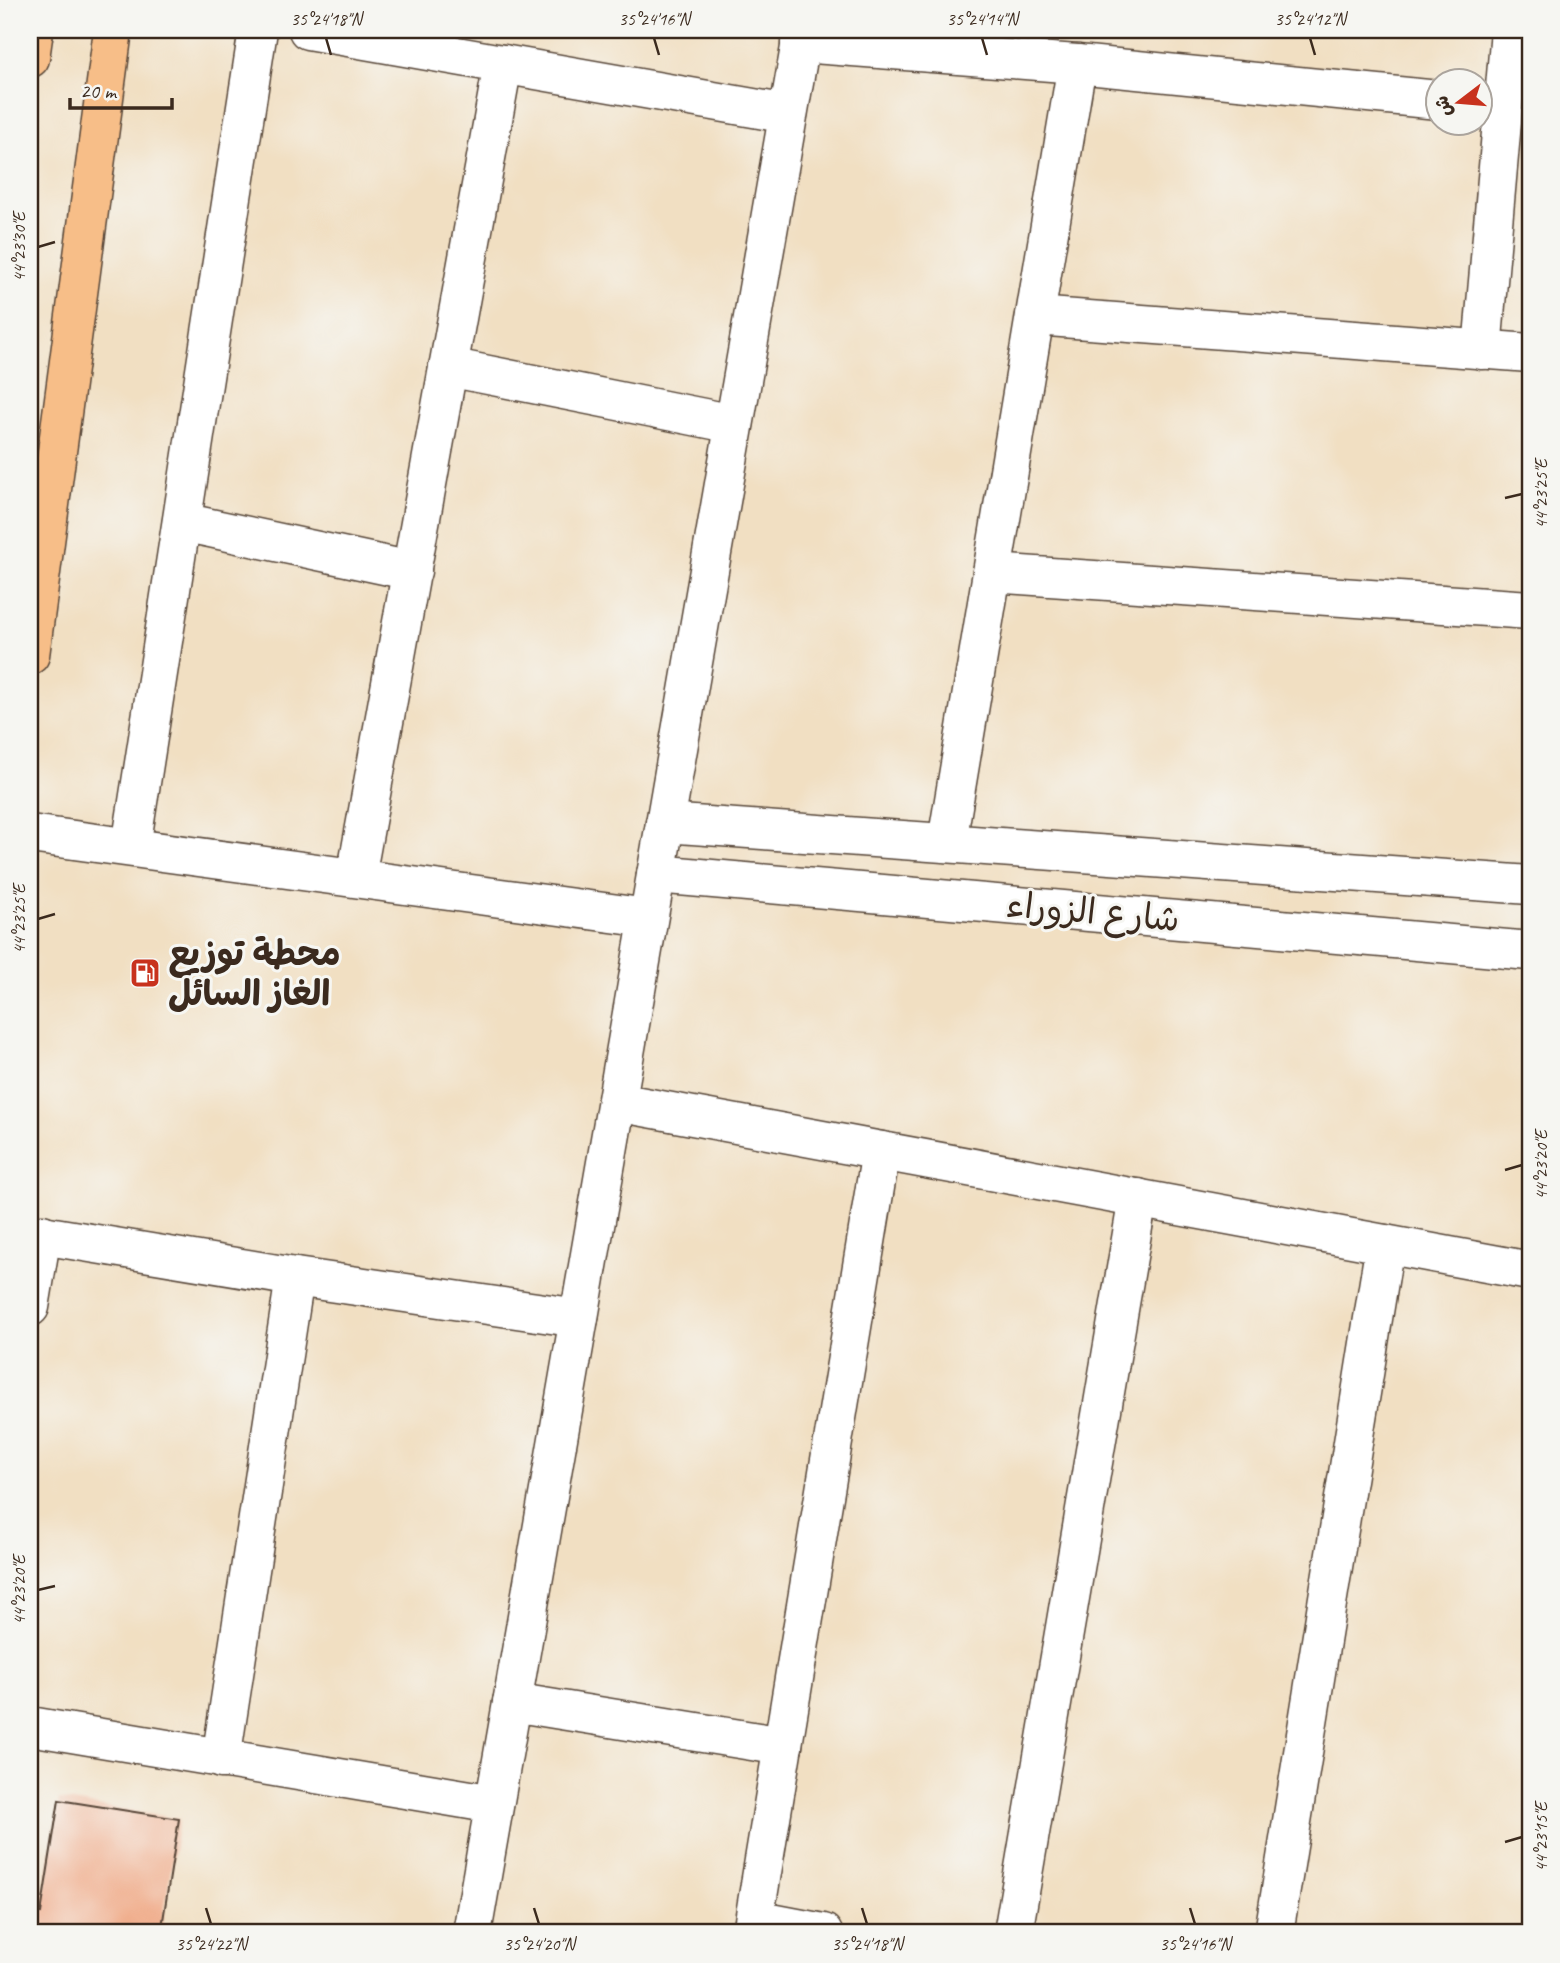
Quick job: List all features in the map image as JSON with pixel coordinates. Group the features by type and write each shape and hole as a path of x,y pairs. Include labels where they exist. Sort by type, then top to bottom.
{"main road":[{"path":"30,58 34,30"},
{"path":"30,655 113,30"}],"street":[{"path":"131,847 258,30"},
{"path":"308,30 788,114"},
{"path":"1494,98 1510,30"},
{"path":"472,1933 802,36 1424,99"},
{"path":"356,877 503,64"},
{"path":"947,842 1077,64"},
{"path":"1482,350 1491,136"},
{"path":"1035,316 1530,353"},
{"path":"448,367 734,424"},
{"path":"182,522 411,571"},
{"path":"992,573 1530,610"},
{"name":"شارع الزوراء","path":"665,823 1530,885"},
{"path":"30,834 648,918"},
{"name":"شارع الزوراء","path":"656,874 1530,951"},
{"path":"617,1101 1530,1271"},
{"path":"823,1933 754,1927 881,1151"},
{"path":"1013,1933 1138,1198"},
{"path":"30,1307 36,1233 295,1278 579,1318"},
{"path":"1274,1933 1385,1244"},
{"path":"221,1759 295,1278"},
{"path":"512,1702 783,1746"},
{"path":"30,1726 494,1804"}],"building":[{"path":"59,1800 179,1819 161,1933 30,1933 30,1911 41,1913"}],"place":[{"name":"محطة توزيع الغاز السائل","path":"145,973"}]}
